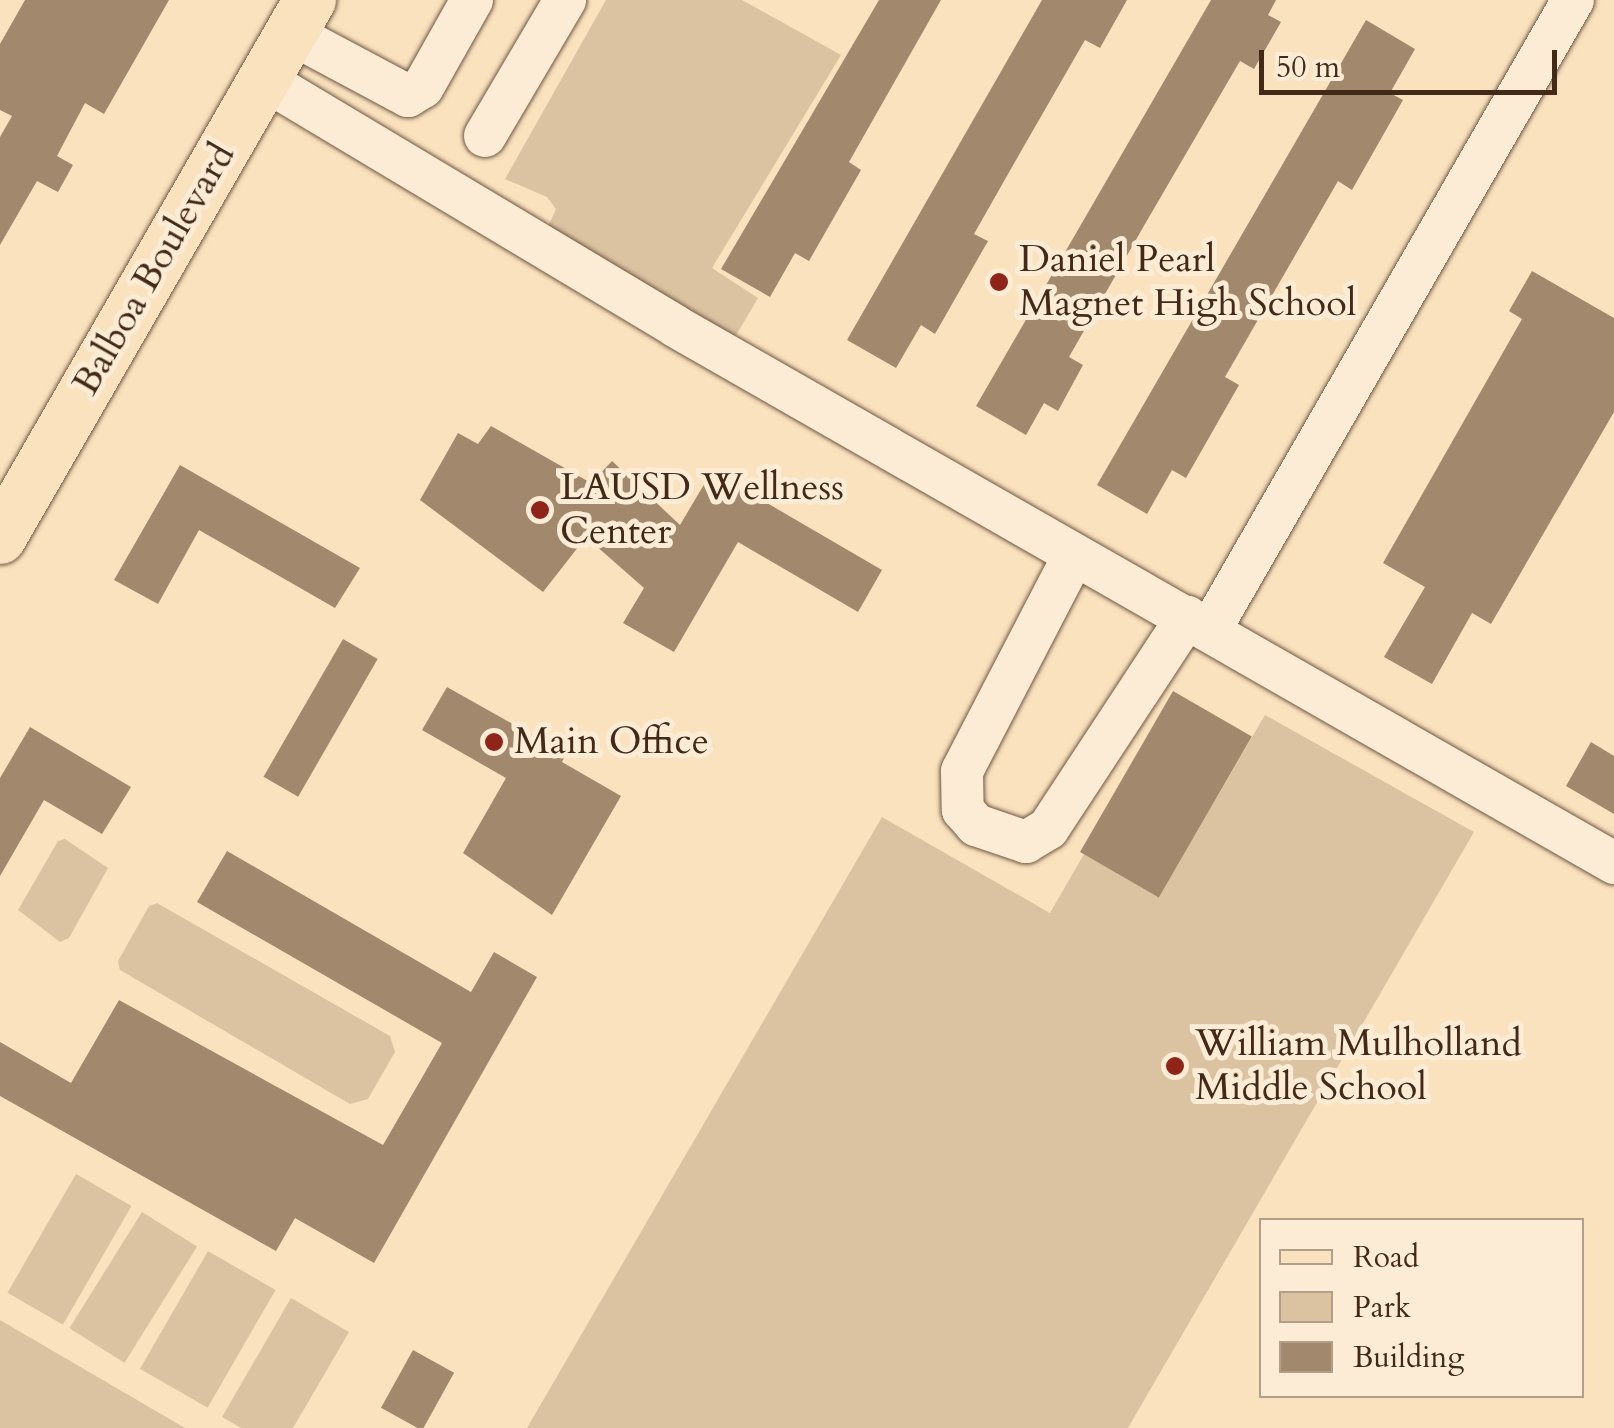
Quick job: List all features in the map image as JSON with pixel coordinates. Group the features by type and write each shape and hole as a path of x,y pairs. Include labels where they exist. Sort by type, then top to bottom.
{"main road":[{"name":"Balboa Boulevard","path":"0,538 300,16"}],"street":[{"path":"300,16 408,96 423,88 472,0"},
{"path":"484,136 565,0"},
{"path":"1074,555 962,771 963,810 976,826 1026,842 1048,829 1199,624 1574,0"},
{"path":"263,79 1074,555 1614,863"}],"green space":[{"path":"606,0 742,0 841,55 712,268 758,298 735,337 548,227 556,209 547,197 505,179"},
{"name":"William Mulholland Middle School","path":"1265,715 1474,832 1128,1428 527,1428 882,817 1050,913 1084,854 1159,896"},
{"path":"65,839 108,868 69,938 60,942 18,910 58,841"},
{"path":"157,903 390,1036 395,1052 368,1099 350,1104 120,970 118,961 149,906"},
{"path":"76,1174 131,1206 63,1325 8,1293"},
{"path":"142,1212 197,1246 125,1363 69,1328"},
{"path":"208,1251 276,1290 208,1408 140,1369"},
{"path":"291,1298 349,1332 293,1428 241,1428 222,1417"},
{"path":"0,1320 185,1428 0,1428"}],"building":[{"path":"25,0 169,0 104,114 85,103 57,156 73,165 58,192 37,181 0,245 0,137 12,116 0,110 0,44"},
{"path":"879,0 941,0 849,162 861,170 809,261 795,253 770,297 721,269"},
{"path":"1042,0 1127,0 1100,48 1085,40 1024,146 974,234 988,241 935,334 921,325 896,368 847,340"},
{"path":"1211,0 1276,0 1268,15 1281,22 1254,69 1240,61 1145,224 1069,357 1083,365 1058,411 1044,403 1026,435 976,406"},
{"path":"1366,20 1415,49 1390,93 1403,100 1352,190 1338,181 1225,377 1239,385 1186,478 1172,470 1147,514 1097,485"},
{"path":"1532,271 1614,318 1614,412 1491,624 1472,613 1432,684 1384,657 1425,587 1383,563 1522,319 1509,311"},
{"path":"491,426 591,483 612,461 680,525 712,471 882,570 858,612 738,542 674,652 623,623 644,588 586,537 543,592 420,500 458,433 478,444"},
{"path":"180,465 360,568 335,608 199,530 158,604 114,580"},
{"path":"343,639 378,659 298,797 264,777"},
{"path":"447,687 566,754 562,762 621,796 552,915 463,853 506,778 422,730"},
{"path":"1173,691 1252,737 1159,898 1080,852"},
{"path":"30,727 131,787 102,834 44,800 0,876 0,778"},
{"path":"1591,742 1614,756 1614,814 1566,786"},
{"path":"227,851 471,992 494,952 537,977 374,1263 295,1218 276,1251 0,1096 0,1042 71,1083 119,1000 383,1145 442,1043 197,902"},
{"path":"413,1350 454,1373 424,1428 381,1408"}],"place":[{"name":"Daniel Pearl Magnet High School","path":"999,282"},
{"name":"LAUSD Wellness Center","path":"540,510"},
{"name":"Main Office","path":"494,742"},
{"name":"William Mulholland Middle School","path":"1175,1066"}]}
